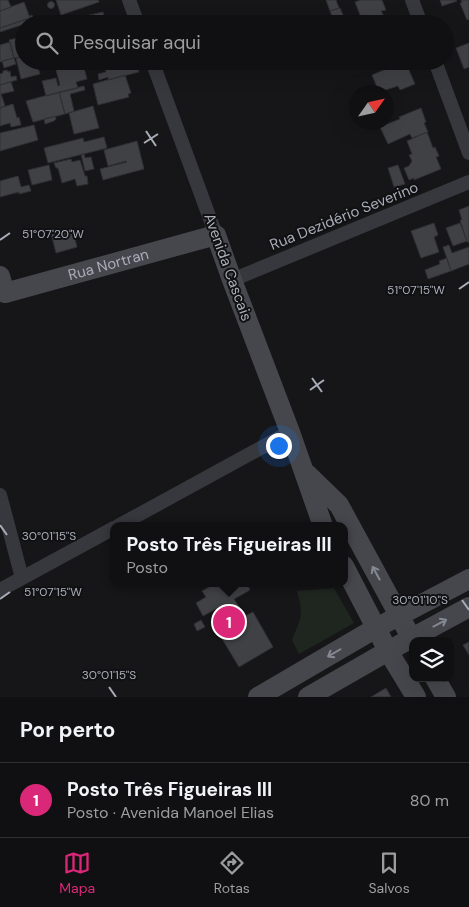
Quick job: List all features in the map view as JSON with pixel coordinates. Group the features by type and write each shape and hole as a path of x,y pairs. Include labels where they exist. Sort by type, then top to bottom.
{"street":[{"path":"129,0 135,15"},
{"path":"412,0 418,15"},
{"name":"Avenida Cascais","path":"155,70 322,522"},
{"path":"438,70 469,153"},
{"name":"Rua Dezidério Severino","path":"232,280 469,182"},
{"name":"Rua Nortran","path":"2,288 216,235"},
{"path":"125,522 290,432"},
{"name":"Avenida Cascais","path":"305,473 339,506 348,522"},
{"path":"0,495 22,578"},
{"name":"Avenida Cascais","path":"348,522 410,637"},
{"path":"0,590 110,530"},
{"path":"348,574 388,651 416,697"},
{"path":"258,697 376,628 469,579"},
{"path":"417,637 469,607"},
{"path":"308,697 388,651 409,641"},
{"path":"437,682 446,697"}],"shaded area":[{"path":"334,588 354,623 299,654 292,640 298,626 301,611 297,591"}],"building":[{"path":"0,0 8,0 11,7 0,11"},
{"path":"56,0 98,0 99,2 61,15"},
{"path":"326,0 336,0 339,8 330,11"},
{"path":"361,0 382,0 386,10 381,11 383,15 360,15 355,2"},
{"path":"440,0 456,0 457,1 442,6"},
{"path":"461,0 469,0 469,19 467,20 460,3 462,3"},
{"path":"51,1 55,5 51,9 47,5"},
{"path":"24,2 29,15 15,15 15,23 0,28 0,11"},
{"path":"340,8 343,15 332,15 330,11"},
{"path":"103,12 104,15 90,15"},
{"path":"15,23 15,27 0,32 0,28"},
{"path":"15,38 15,58 14,58 9,40"},
{"path":"10,42 14,58 0,62 0,45"},
{"path":"469,43 469,67 464,69 456,48"},
{"path":"14,58 15,64 4,68 2,61"},
{"path":"7,70 8,72 10,71 11,77 16,76 17,80 0,85 0,74"},
{"path":"19,70 39,70 40,74 21,79"},
{"path":"56,70 85,70 87,79 76,82 78,88 46,96 42,81 56,78 58,86 60,85"},
{"path":"106,70 138,70 139,72 108,80 108,77 99,80 98,74 106,72"},
{"path":"384,70 409,70 415,84 400,90 398,86 394,87 394,85 376,85 372,75"},
{"path":"125,75 131,93 128,94 129,97 98,105 93,84"},
{"path":"11,82 14,91 1,94 5,106 0,108 0,85"},
{"path":"84,86 85,90 70,94 74,111 65,114 59,92"},
{"path":"59,92 65,114 33,122 26,101"},
{"path":"13,104 21,125 11,127 10,123 0,126 0,108"},
{"path":"93,106 99,128 74,134 69,113"},
{"path":"421,108 428,132 412,138 410,134 388,144 381,130 394,130 394,121 400,119 399,117"},
{"path":"55,116 56,119 54,121 45,124 44,119"},
{"path":"34,125 38,140 0,151 0,133"},
{"path":"427,132 433,148 435,147 439,156 436,157 441,169 414,180 414,178 409,180 404,168 409,166 412,161 409,155 412,154 407,141"},
{"path":"104,137 107,148 48,163 44,148 83,138 84,142"},
{"path":"137,141 144,169 103,180 100,169 127,162 108,166 104,150"},
{"path":"81,154 84,154 85,158 91,157 94,169 85,171"},
{"path":"71,159 72,162 80,160 85,176 87,176 88,184 77,186 75,179 62,183 58,168 56,168 54,163"},
{"path":"49,165 52,180 32,185 28,170"},
{"path":"398,165 405,184 394,187 388,168"},
{"path":"18,176 21,187 29,185 31,191 0,197 0,181"},
{"path":"469,206 469,242 467,242 459,210"},
{"path":"434,223 438,235 434,237 439,252 421,258 411,231"},
{"path":"460,223 467,241 453,246 446,228"},
{"path":"72,228 77,247 56,253 51,233"},
{"path":"449,245 452,253 469,247 469,264 451,271 443,247"},
{"path":"447,258 451,271 428,279 425,270 440,264 439,261"},
{"path":"209,587 249,587 250,590 234,599 245,616 253,612 273,647 239,667 218,632 226,627 216,609 203,616 196,603 206,597 202,591"},
{"path":"201,620 205,627 197,631 194,624"},
{"path":"469,642 469,655 463,645"},
{"path":"386,688 391,697 371,697"}],"place":[{"name":"Posto Três Figueiras III","path":"229,622"}]}
